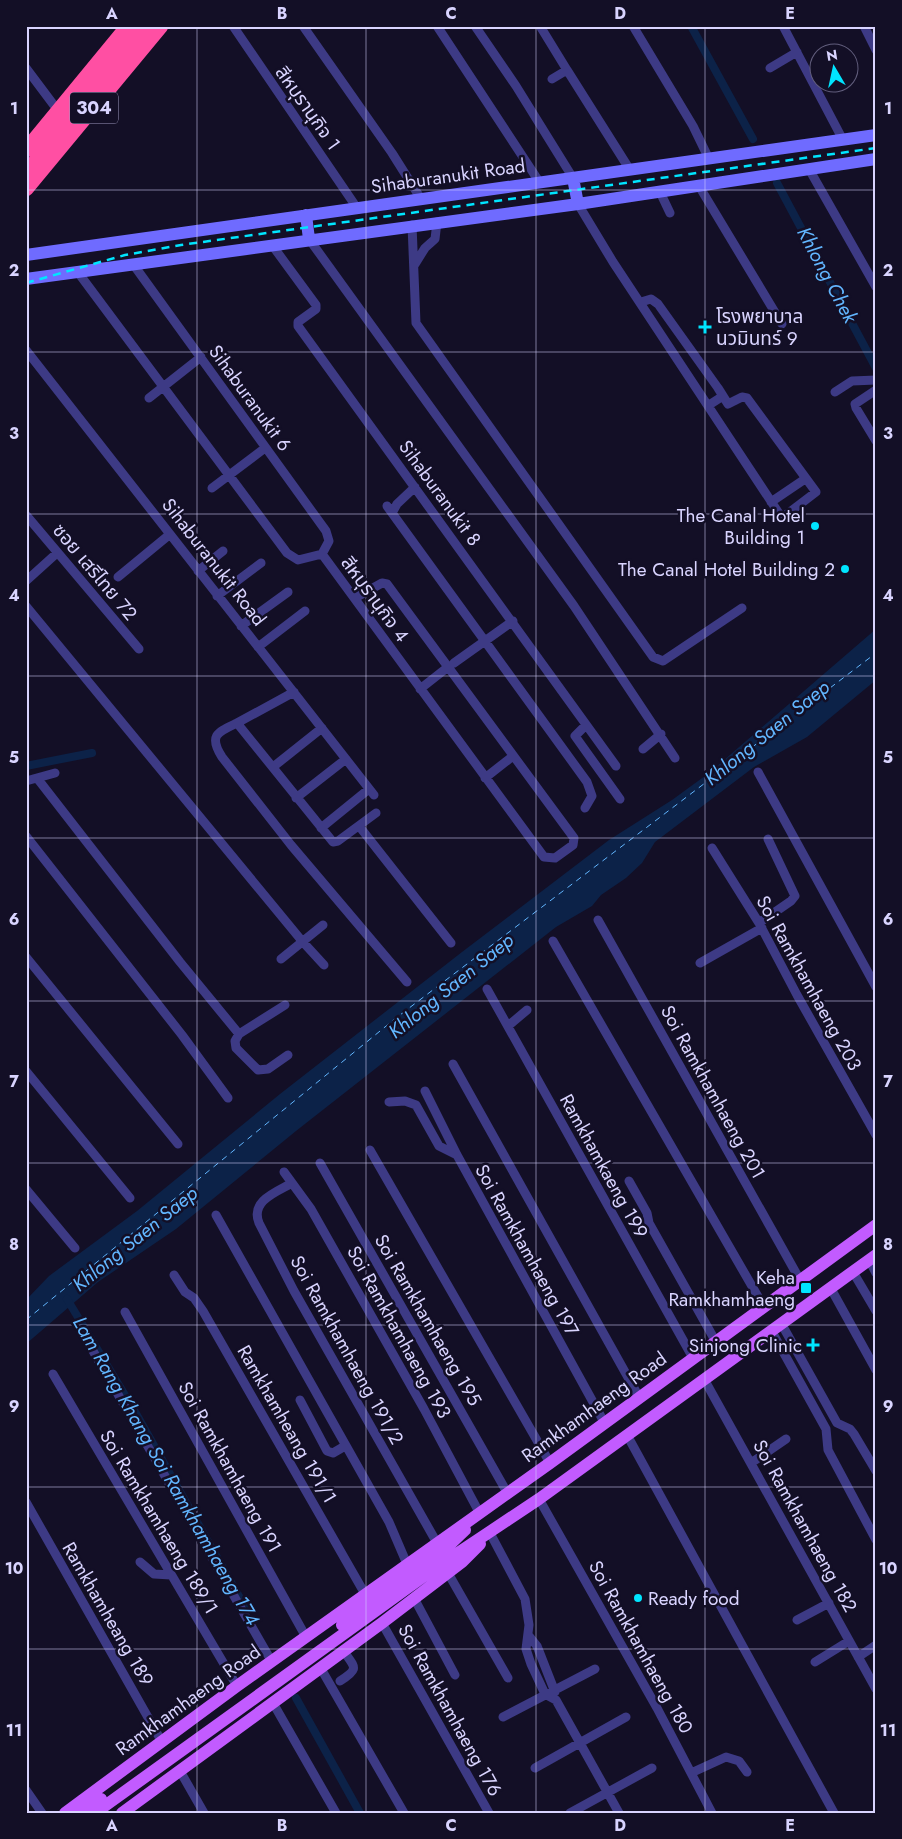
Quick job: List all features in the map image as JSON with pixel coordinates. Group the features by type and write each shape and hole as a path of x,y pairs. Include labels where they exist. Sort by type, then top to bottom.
{"highway":[{"name":"304","path":"26,150 128,26"},
{"path":"30,177 146,26"},
{"name":"304","path":"26,188 30,177 161,26"}],"main road":[{"name":"Sihaburanukit Road","path":"27,255 876,135"},
{"path":"26,279 412,225 578,204 876,159"},
{"path":"573,178 578,204"},
{"path":"306,215 309,239"},
{"name":"Ramkhamhaeng Road","path":"65,1813 237,1686 508,1494 876,1225"},
{"name":"Ramkhamhaeng Road","path":"83,1813 466,1546 539,1499 872,1258"},
{"name":"Ramkhamhaeng Road","path":"95,1813 433,1558 454,1541 480,1514"},
{"name":"Ramkhamhaeng Road","path":"122,1813 414,1598 473,1552 490,1532"}],"street":[{"name":"สีหบุรานุกิจ 1","path":"232,26 357,208"},
{"path":"303,26 392,153 421,199"},
{"path":"436,26 540,183"},
{"path":"474,26 516,86 573,178"},
{"path":"540,26 630,170"},
{"path":"633,26 693,126 709,159"},
{"path":"783,26 843,140"},
{"path":"864,26 876,50"},
{"path":"770,68 797,52"},
{"path":"26,68 59,112"},
{"path":"552,79 567,70"},
{"path":"809,169 876,287"},
{"path":"699,186 782,324"},
{"path":"660,192 670,213"},
{"path":"578,204 641,302 782,518 816,492 747,398 742,397 728,404 658,304 651,298 641,302"},
{"path":"414,266 421,252 435,239 437,222"},
{"path":"412,225 416,323 653,657 663,661 742,608"},
{"path":"309,239 540,559 661,734 675,758"},
{"name":"Sihaburanukit 8","path":"272,245 316,305 316,309 298,322 298,326 616,766"},
{"name":"Sihaburanukit 6","path":"133,264 326,531 329,541 322,554"},
{"name":"สีหบุรานุกิจ 4","path":"77,271 293,558 302,559 322,554 544,856 555,858 573,845 574,838 513,756"},
{"name":"Sihaburanukit Road","path":"26,350 371,792 321,828"},
{"path":"149,398 201,357"},
{"path":"835,392 852,381 876,380"},
{"path":"876,390 855,404 876,441"},
{"path":"709,405 723,396"},
{"path":"212,488 228,474 266,448"},
{"path":"771,502 805,479"},
{"path":"415,487 389,510 587,782 592,796 585,808"},
{"name":"ซอย เสรีไทย 72","path":"26,515 138,649"},
{"path":"118,577 170,535"},
{"path":"198,571 223,551"},
{"path":"26,581 57,552"},
{"path":"218,596 261,563"},
{"path":"355,598 382,583 387,584 451,665 513,756 485,778"},
{"path":"241,626 288,592"},
{"path":"26,606 302,942 324,965"},
{"path":"258,647 305,611"},
{"path":"420,689 512,621"},
{"path":"294,692 219,732 216,737 216,747 291,844 407,982"},
{"path":"237,723 331,840 335,842 376,813"},
{"path":"586,725 575,736 620,799"},
{"path":"273,767 322,728"},
{"path":"643,749 661,734"},
{"path":"296,798 346,759"},
{"path":"758,772 876,987"},
{"path":"26,781 55,773"},
{"path":"37,778 180,962 239,1034"},
{"path":"359,826 451,943"},
{"path":"26,836 182,1035 228,1098"},
{"path":"700,963 761,925 795,896 768,839"},
{"name":"Soi Ramkhamhaeng 203","path":"712,848 761,925 876,1135"},
{"name":"Soi Ramkhamhaeng 201","path":"598,920 800,1280"},
{"path":"281,959 322,925"},
{"path":"553,941 764,1307"},
{"path":"26,957 178,1144"},
{"name":"Ramkhamkaeng 199","path":"487,990 693,1358"},
{"path":"285,1005 239,1034 235,1041 236,1048 258,1070 268,1069 288,1055"},
{"path":"508,1026 527,1010"},
{"path":"453,1064 639,1397"},
{"path":"26,1071 130,1198"},
{"name":"Soi Ramkhamhaeng 197","path":"425,1091 457,1155 604,1422"},
{"path":"390,1102 405,1102 416,1105 439,1146 457,1155"},
{"path":"370,1150 550,1463"},
{"name":"Soi Ramkhamhaeng 195","path":"320,1162 508,1494"},
{"name":"Soi Ramkhamhaeng 193","path":"284,1172 321,1226 429,1417 480,1514"},
{"path":"629,1181 647,1213 649,1223 716,1342"},
{"name":"Soi Ramkhamhaeng 191/2","path":"292,1183 259,1204 256,1212 259,1223 298,1299 437,1543"},
{"path":"26,1189 75,1248"},
{"path":"216,1215 388,1522 407,1564"},
{"path":"872,1258 876,1273"},
{"path":"853,1272 876,1311"},
{"name":"Ramkhamheang 191/1","path":"174,1274 185,1292 194,1298 203,1311 366,1594"},
{"path":"830,1288 876,1370"},
{"name":"Soi Ramkhamhaeng 191","path":"126,1312 306,1637"},
{"path":"776,1326 811,1375 837,1423 850,1429 876,1471"},
{"path":"776,1326 801,1381 826,1429 828,1450 876,1540"},
{"path":"89,1344 272,1662"},
{"name":"Soi Ramkhamhaeng 189/1","path":"53,1374 237,1686"},
{"path":"801,1381 811,1375"},
{"name":"Soi Ramkhamhaeng 182","path":"704,1379 876,1689"},
{"path":"300,1400 327,1451 333,1452 345,1446"},
{"path":"826,1429 837,1423"},
{"path":"627,1435 834,1813"},
{"path":"751,1463 786,1439"},
{"name":"Soi Ramkhamhaeng 180","path":"539,1499 657,1708 712,1813"},
{"name":"Ramkhamheang 189","path":"26,1502 162,1742"},
{"path":"490,1532 525,1599 528,1612 526,1649 545,1694 556,1700"},
{"path":"140,1562 154,1574 171,1575"},
{"path":"448,1572 508,1678"},
{"path":"414,1598 455,1675"},
{"path":"797,1620 829,1603"},
{"name":"Soi Ramkhamhaeng 176","path":"382,1622 489,1813"},
{"path":"528,1636 536,1646 555,1688 556,1700 619,1813"},
{"path":"815,1662 849,1641"},
{"path":"858,1657 876,1645"},
{"path":"340,1682 355,1669 354,1664 343,1650"},
{"path":"320,1667 404,1813"},
{"path":"504,1717 595,1668"},
{"path":"273,1703 336,1813"},
{"path":"535,1768 626,1717"},
{"path":"691,1773 726,1757 739,1761 747,1772"},
{"path":"570,1813 652,1768"},
{"path":"180,1771 204,1813"},
{"path":"26,1790 42,1813"}],"water":[{"name":"Khlong Saen Saep","path":"876,629 876,680 807,737 754,767 655,842 642,863 626,878 601,895 592,906 556,927 296,1131 176,1229 98,1282 26,1344 26,1300 49,1276 137,1211 280,1094 462,952 609,840 672,800 709,773"}],"waterway":[{"name":"Khlong Chek","path":"691,26 753,139"},
{"name":"Khlong Chek","path":"777,183 876,368"},
{"path":"26,766 92,753"},
{"name":"Lam Rang Khang Soi Ramkhamhaeng 174","path":"67,1299 134,1410 245,1607"},
{"name":"Lam Rang Khang Soi Ramkhamhaeng 174","path":"296,1698 360,1813"}],"ferry route":[{"path":"26,1320 396,1018 876,653"}],"railway":[{"path":"26,283 125,255 181,245 876,148"}],"place":[{"name":"โรงพยาบาล นวมินทร์ 9","path":"705,327"},
{"name":"The Canal Hotel Building 1","path":"815,526"},
{"name":"The Canal Hotel Building 2","path":"845,569"},
{"name":"Keha Ramkhamhaeng","path":"806,1288"},
{"name":"Sinjong Clinic","path":"813,1345"},
{"name":"Ready food","path":"638,1598"}]}
